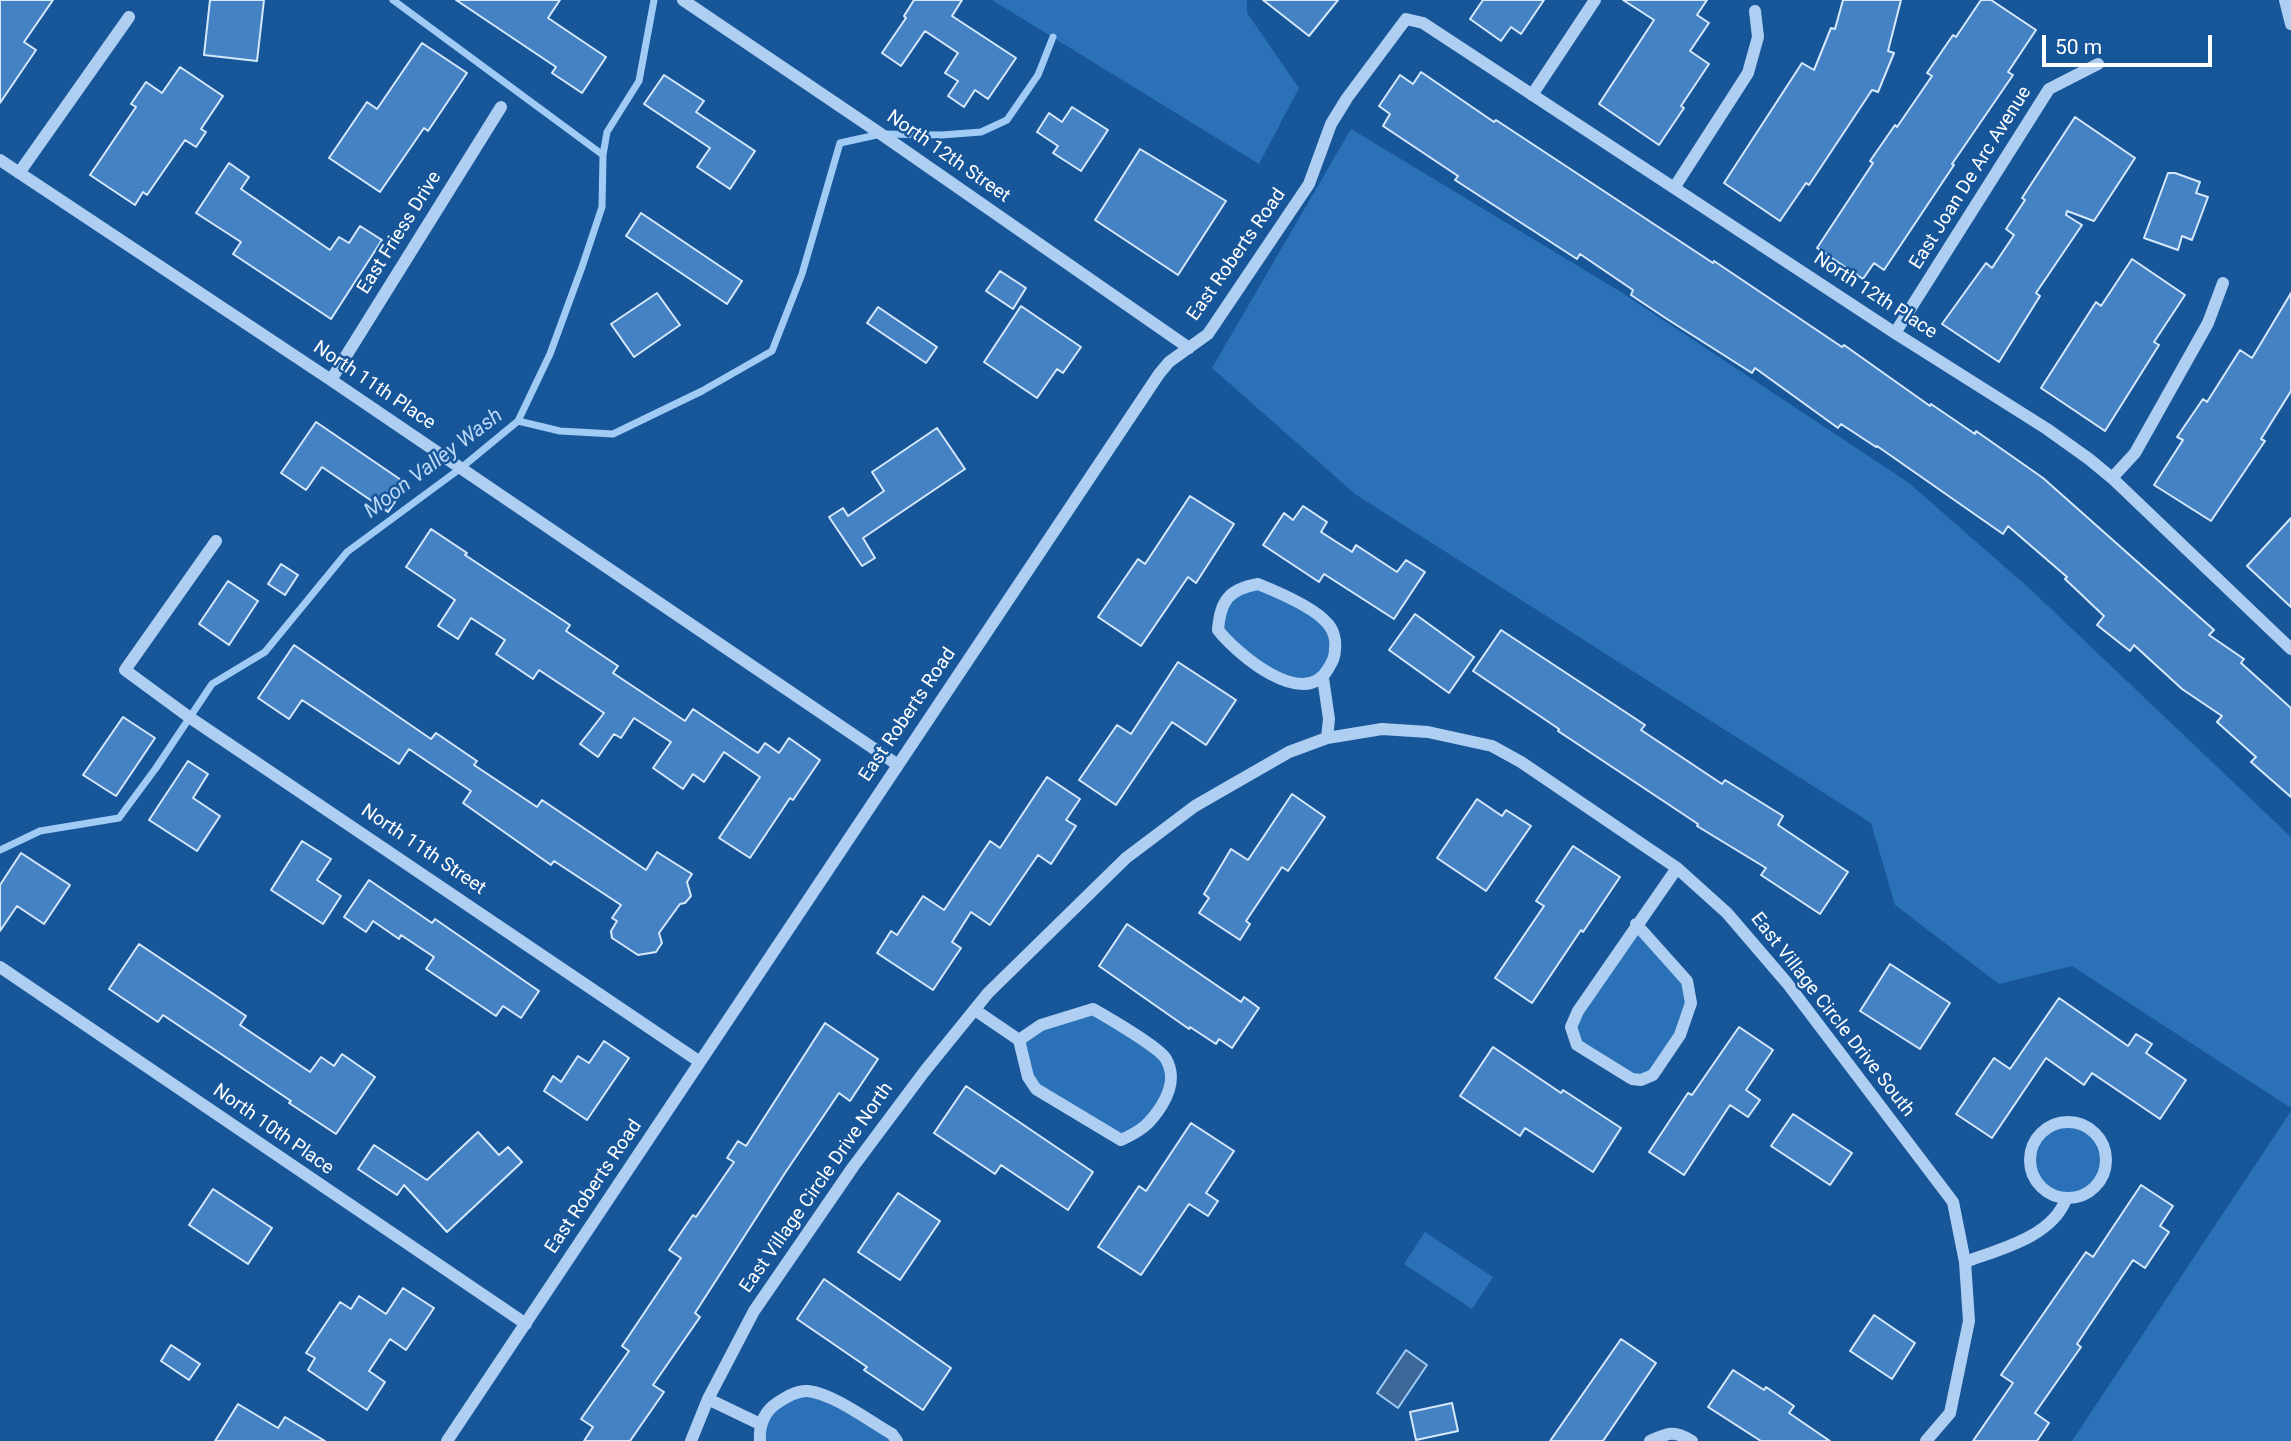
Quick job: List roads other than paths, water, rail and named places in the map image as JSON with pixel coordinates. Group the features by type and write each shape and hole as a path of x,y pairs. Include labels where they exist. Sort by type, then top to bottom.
{"street":[{"name":"North 12th Street","path":"683,0 1188,348"},
{"path":"1532,94 1595,0"},
{"path":"2286,0 2291,24"},
{"path":"1674,188 1748,73 1758,37 1755,11"},
{"path":"19,173 129,17"},
{"name":"East Roberts Road","path":"447,1441 1158,374 1169,362 1208,334 1291,213 1309,184 1331,124 1406,19"},
{"name":"North 12th Place","path":"1406,19 1423,23 1895,333 2047,429 2112,478 2291,649"},
{"name":"East Joan De Arc Avenue","path":"1895,333 2049,89 2098,64"},
{"name":"East Friess Drive","path":"331,380 501,107"},
{"name":"North 11th Place","path":"0,160 331,380 898,765"},
{"path":"2112,478 2134,453 2155,417 2208,323 2223,284"},
{"name":"North 11th Street","path":"216,541 125,670 189,717 700,1062"},
{"path":"1323,678 1313,683 1280,679 1241,655 1218,630 1219,612 1227,598 1241,587 1258,584 1294,601 1329,625 1336,640 1335,658 1323,678 1329,719 1327,738"},
{"name":"East Village Circle Drive North","path":"691,1441 708,1399 754,1311 853,1167 924,1072 988,993 1126,858 1195,806 1289,752 1327,738 1382,729 1428,732 1492,746 1521,762 1677,867"},
{"path":"1636,924 1687,981 1691,1003 1680,1035 1653,1075 1641,1080 1633,1079 1577,1045 1571,1027 1578,1011 1636,924 1677,867"},
{"name":"East Village Circle Drive South","path":"1677,867 1727,913 1787,983 1952,1202 1965,1262 1969,1321 1950,1413 1926,1441"},
{"name":"North 10th Place","path":"0,967 526,1324"},
{"path":"975,1010 1019,1040 1028,1077 1036,1089 1121,1140 1141,1131 1171,1090 1171,1073 1165,1056 1093,1009 1041,1025 1019,1040"},
{"path":"2073,1122 2091,1129 2098,1136 2106,1152 2106,1161 2102,1178 2091,1191 2083,1196 2066,1199 2050,1194 2037,1184 2029,1160 2039,1134 2051,1125 2073,1122"},
{"path":"1965,1262 2015,1244 2046,1226 2062,1212 2066,1199"},
{"path":"760,1441 760,1424 775,1405 793,1394 808,1391 834,1400 892,1434 897,1441"},
{"path":"708,1399 760,1424"},
{"path":"1650,1441 1668,1433 1692,1441"}],"waterway":[{"path":"393,0 603,155"},
{"path":"518,421 550,354 602,207 603,155 607,132 639,81 654,0"},
{"name":"Moon Valley Wash","path":"0,850 40,831 119,818 212,684 265,652 347,552 461,468 518,421 560,431 613,434 702,391 772,351 802,274 840,143 881,134 942,135 981,132 1007,120 1038,75 1053,37"}]}
